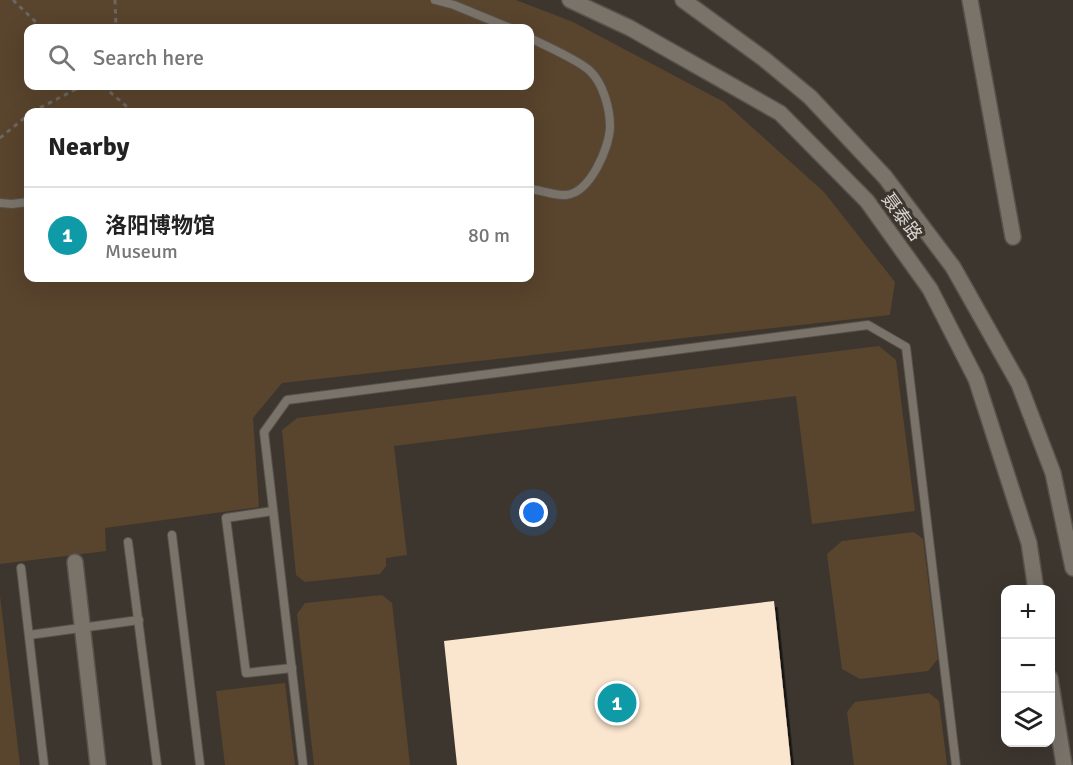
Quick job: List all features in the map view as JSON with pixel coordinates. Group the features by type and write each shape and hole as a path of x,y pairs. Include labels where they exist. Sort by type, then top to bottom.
{"main road":[{"name":"聂泰路","path":"570,0 630,28 780,113 867,201 930,290 976,379 1029,543 1035,585"},
{"name":"聂泰路","path":"683,0 764,59 810,97 885,177 953,267 1019,384 1053,473 1073,568"},
{"path":"970,0 1013,237"},
{"path":"75,562 98,765"},
{"path":"1053,693 1065,765"}],"lane":[{"path":"435,0 454,5 500,24"},
{"path":"534,40 590,71 606,96 610,128 602,157 588,181 578,191 565,195 534,190"},
{"path":"0,203 24,202"},
{"path":"303,765 264,432 287,400 868,325 906,347 956,765"},
{"path":"273,512 226,518 246,673 292,668"},
{"path":"172,535 200,765"},
{"path":"128,542 157,765"},
{"path":"21,568 44,765"},
{"path":"29,635 139,620"}],"path":[{"path":"13,0 38,24"},
{"path":"115,0 116,24"},
{"path":"41,108 75,90"},
{"path":"108,90 128,108"},
{"path":"0,138 24,119"}],"shaded area":[{"path":"0,0 516,0 573,22 724,102 824,192 895,282 890,315 282,383 253,418 259,507 105,528 106,551 0,564"},
{"path":"879,346 896,360 915,511 812,524 796,396 394,446 407,555 386,558 386,566 380,574 305,582 296,575 282,430 297,418"},
{"path":"914,532 923,539 938,659 928,671 860,679 842,669 827,554 842,541"},
{"path":"382,595 392,603 410,765 314,765 297,614 305,603"},
{"path":"0,596 20,765 0,765"},
{"path":"285,683 295,765 225,765 216,691"},
{"path":"929,693 939,701 947,765 854,765 847,712 855,702"}],"building":[{"path":"774,601 791,765 457,765 444,641"}],"place":[{"name":"洛阳博物馆","path":"617,703"}]}
